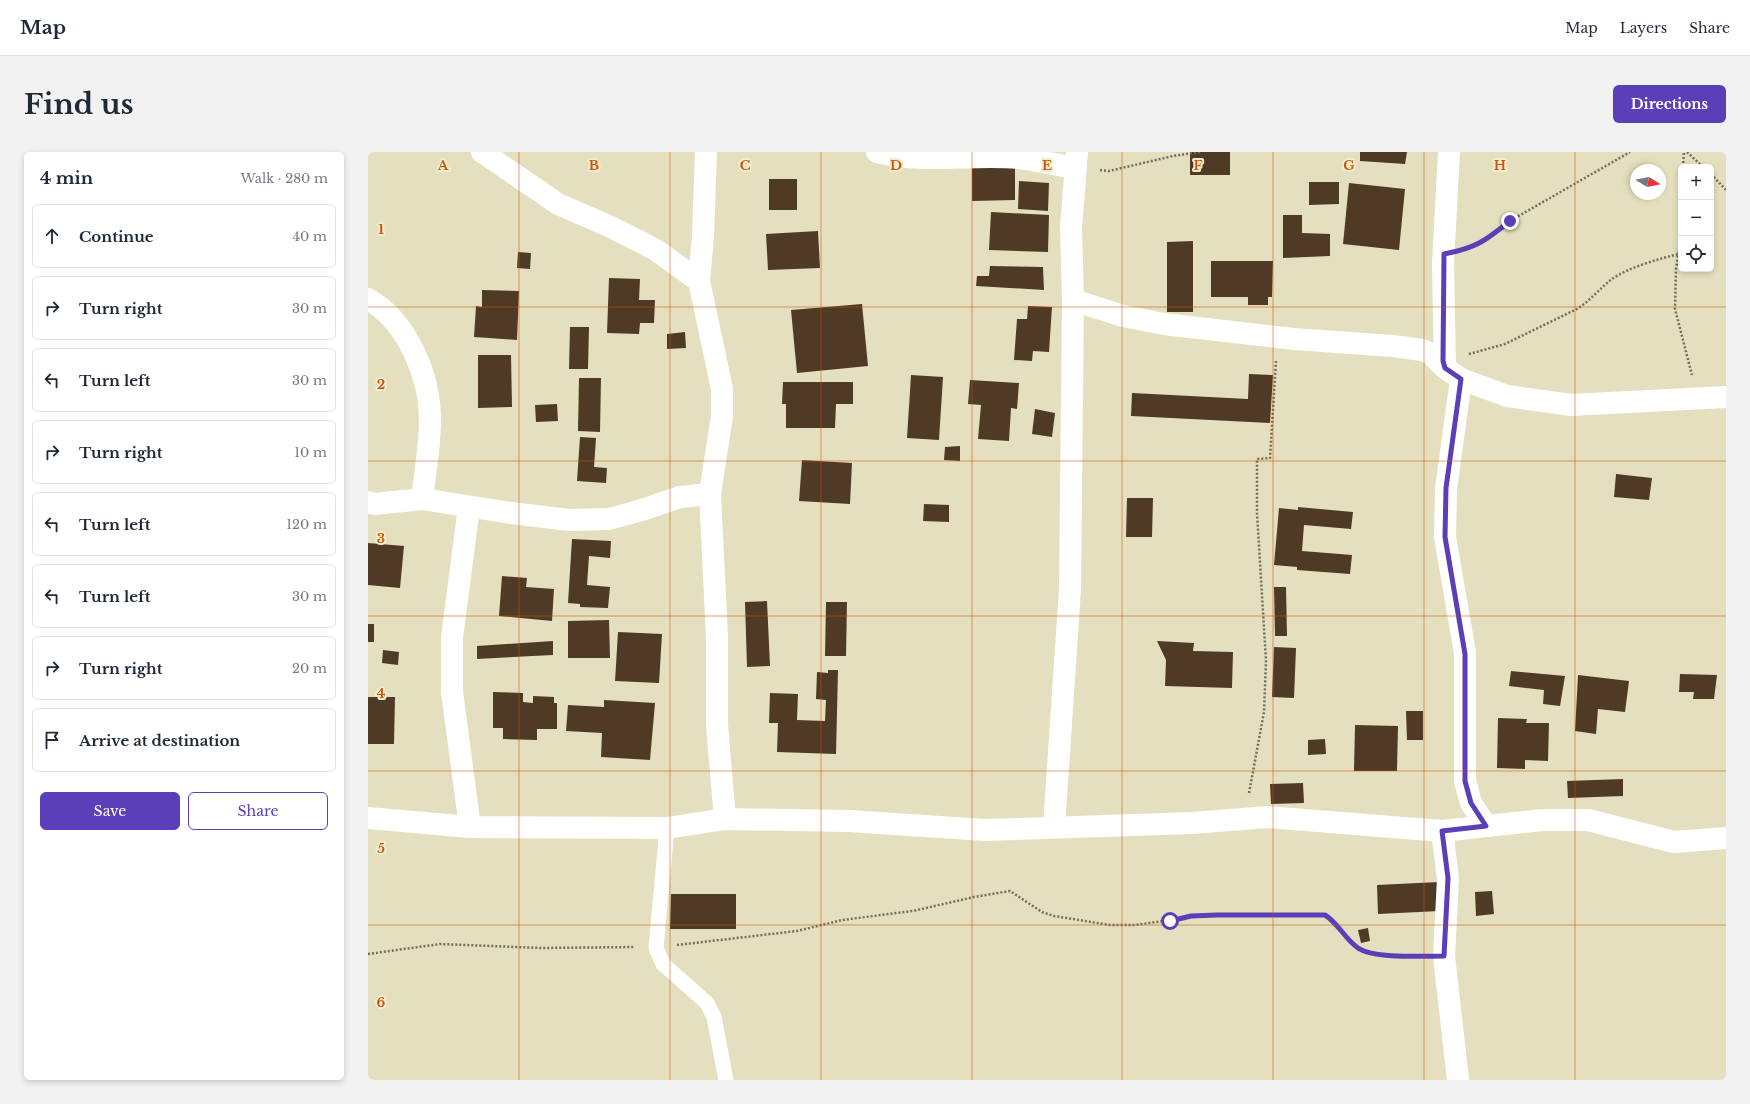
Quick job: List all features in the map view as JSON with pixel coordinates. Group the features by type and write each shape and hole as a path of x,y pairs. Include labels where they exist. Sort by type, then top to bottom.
{"street":[{"path":"482,152 558,204 611,226 656,250 699,281"},
{"path":"706,152 703,236 699,281 703,306 722,389 722,416 710,494 717,637 717,726 725,819"},
{"path":"877,152 892,156 918,158 1018,158 1076,160 1071,227 1073,300 1070,589 1054,827"},
{"path":"1449,152 1444,254 1450,369 1445,537 1465,654 1465,781 1471,803 1486,826"},
{"path":"368,300 376,304 406,335 425,379 430,420 422,499"},
{"path":"1073,300 1123,316 1164,324 1337,344 1393,346 1422,350 1430,353 1450,369 1507,396 1571,404 1726,397"},
{"path":"368,502 375,504 422,499 511,514 570,520 609,519 680,497 710,494"},
{"path":"469,506 452,638 452,692 470,827"},
{"path":"368,818 470,827 667,828 725,819 849,821 986,830 1192,823 1268,817 1442,831 1542,820 1588,820 1674,842 1726,838"},
{"path":"1442,831 1448,878 1444,956 1458,1080"}],"lane":[{"path":"667,828 656,948 663,964 672,974 707,1003 714,1017 726,1080"}],"path":[{"path":"1076,160 1109,171 1152,160 1200,152"},
{"path":"1444,254 1467,250 1488,239 1510,221 1630,152"},
{"path":"1683,164 1684,152"},
{"path":"1687,152 1701,164"},
{"path":"1714,177 1726,190"},
{"path":"1450,369 1537,329 1586,304 1613,278 1624,272 1665,257 1678,254"},
{"path":"1678,259 1676,269 1675,309 1688,362 1695,383 1704,397"},
{"path":"1268,817 1248,798 1264,712 1265,668 1257,513 1257,459 1270,458 1277,337"},
{"path":"368,954 440,944 541,948 656,948 797,931 842,920 913,911 974,897 1010,891 1042,912 1054,916 1110,925 1135,925 1191,916 1325,915 1332,919 1345,936 1358,949 1378,954 1408,957 1444,956"}],"building":[{"path":"1190,152 1230,152 1230,175 1190,175"},
{"path":"1360,152 1407,152 1405,164 1360,161"},
{"path":"1015,164 1015,200 972,201 972,165"},
{"path":"769,179 797,179 797,210 769,210"},
{"path":"1019,181 1049,183 1048,211 1018,209"},
{"path":"1309,182 1339,182 1339,204 1309,205"},
{"path":"1349,183 1405,189 1399,250 1343,244"},
{"path":"991,212 1049,215 1048,252 989,250"},
{"path":"1283,215 1302,215 1302,233 1330,234 1330,256 1283,258"},
{"path":"818,231 820,268 768,270 766,234"},
{"path":"1193,241 1193,312 1167,312 1167,242"},
{"path":"518,252 531,253 530,269 517,268"},
{"path":"1211,261 1273,261 1272,297 1268,297 1268,305 1248,305 1248,297 1211,297"},
{"path":"990,266 1043,267 1044,290 976,286 977,276 989,276"},
{"path":"609,278 640,279 639,300 655,300 654,323 640,323 639,334 607,333"},
{"path":"482,290 519,291 517,340 474,337 476,306 482,307"},
{"path":"862,304 868,366 797,373 791,310"},
{"path":"1028,306 1052,307 1049,352 1033,351 1032,361 1014,360 1017,319 1027,319"},
{"path":"570,327 589,327 588,369 569,369"},
{"path":"685,332 686,348 667,349 667,334"},
{"path":"478,355 511,355 512,407 478,408"},
{"path":"1249,374 1273,375 1270,423 1131,416 1132,393 1248,399"},
{"path":"911,375 943,377 939,440 907,438"},
{"path":"579,378 601,378 600,432 578,431"},
{"path":"970,380 1019,383 1017,409 1011,408 1009,441 978,439 981,405 968,404"},
{"path":"783,382 853,382 853,404 836,404 835,428 786,428 786,404 782,404"},
{"path":"557,404 558,421 536,422 535,405"},
{"path":"1035,409 1055,413 1052,437 1032,434"},
{"path":"580,437 596,438 594,467 607,468 606,483 577,481"},
{"path":"960,446 960,461 944,460 945,447"},
{"path":"802,460 852,463 850,504 799,501"},
{"path":"1616,474 1652,478 1649,500 1614,497"},
{"path":"1127,498 1153,498 1152,537 1126,537"},
{"path":"924,504 949,505 949,522 923,521"},
{"path":"1298,507 1353,512 1351,529 1304,525 1302,551 1352,555 1350,574 1297,570 1297,567 1274,565 1279,508 1298,510"},
{"path":"572,539 611,541 610,558 589,556 587,585 610,587 608,608 580,607 580,604 568,603"},
{"path":"368,543 404,546 400,588 368,585"},
{"path":"502,576 527,578 526,587 554,589 552,621 499,616"},
{"path":"1274,587 1286,587 1287,636 1275,636"},
{"path":"767,601 770,666 747,667 745,602"},
{"path":"826,602 847,602 846,656 825,656"},
{"path":"609,620 610,658 568,658 568,621"},
{"path":"368,624 374,624 374,642 368,642"},
{"path":"618,632 662,634 659,683 615,681"},
{"path":"553,641 553,655 477,659 477,646"},
{"path":"1157,641 1194,643 1193,651 1233,652 1232,688 1165,686 1166,660"},
{"path":"1274,647 1296,648 1294,698 1272,697"},
{"path":"383,650 399,652 398,665 382,663"},
{"path":"828,670 838,670 836,754 777,752 778,723 769,723 770,693 798,694 797,720 825,721 826,700 816,699 817,672 828,673"},
{"path":"1511,671 1565,676 1560,706 1543,704 1544,690 1509,686"},
{"path":"1680,674 1717,675 1714,699 1693,699 1694,692 1679,692"},
{"path":"1578,675 1629,681 1625,712 1598,709 1596,734 1575,731"},
{"path":"493,692 523,693 523,702 533,703 533,696 554,697 554,703 557,703 557,729 537,729 537,740 503,739 503,728 493,728"},
{"path":"368,697 395,697 394,744 368,744"},
{"path":"604,700 655,703 650,760 601,757 602,733 566,731 568,705 604,707"},
{"path":"1406,711 1423,711 1423,740 1407,740"},
{"path":"1498,718 1527,719 1526,723 1549,723 1548,761 1525,760 1525,769 1497,768"},
{"path":"1355,725 1398,726 1397,771 1354,771"},
{"path":"1325,739 1326,754 1308,755 1308,740"},
{"path":"1623,779 1623,796 1568,798 1567,781"},
{"path":"1303,783 1304,803 1271,804 1270,784"},
{"path":"1439,882 1440,911 1378,914 1377,885"},
{"path":"1492,891 1494,914 1476,916 1475,892"},
{"path":"671,894 736,894 736,929 670,929"},
{"path":"1368,928 1370,941 1361,943 1358,930"}],"route":[{"path":"1170,921 1191,916 1256,916 1281,914 1325,915 1332,919 1345,936 1358,949 1378,954 1408,957 1444,956 1444,930 1448,878 1442,831 1486,826 1471,803 1465,781 1465,654 1445,537 1446,488 1450,450 1461,379 1445,368 1443,361 1443,264 1444,254 1467,250 1488,239 1510,221"}]}
